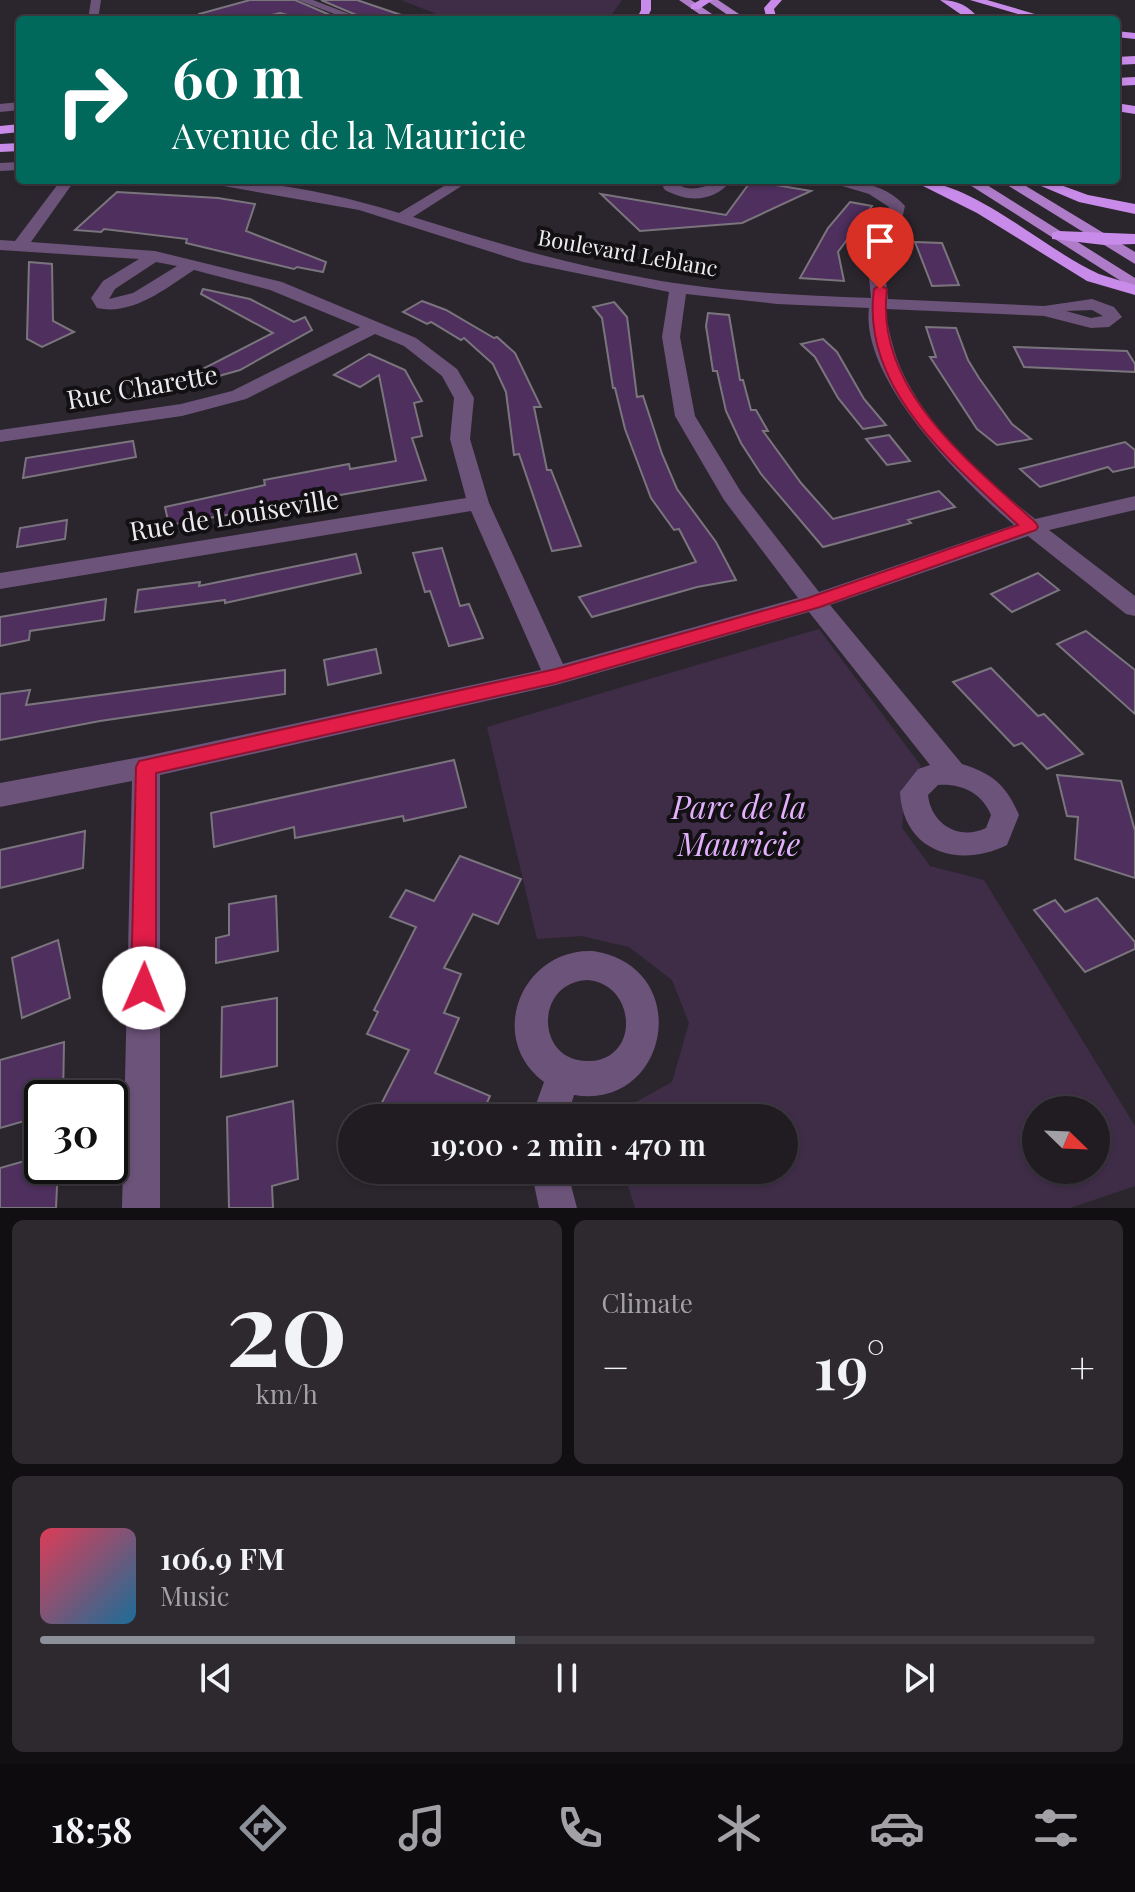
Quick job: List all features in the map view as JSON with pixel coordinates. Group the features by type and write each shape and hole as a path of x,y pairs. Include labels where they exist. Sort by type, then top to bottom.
{"highway":[{"path":"690,3 709,0"},
{"path":"945,0 971,16"},
{"path":"975,0 1035,16"},
{"path":"927,184 982,210 1093,277 1135,288"},
{"path":"1045,184 1084,199 1135,209"},
{"path":"1058,236 1135,239"}],"main road":[{"path":"709,0 736,16"},
{"path":"690,3 710,16"},
{"path":"975,184 1135,288"},
{"path":"1013,184 1135,259"}],"street":[{"path":"303,0 349,16"},
{"path":"21,244 65,184"},
{"name":"Boulevard Leblanc","path":"237,184 325,198 403,217 529,259 595,275 678,289 878,305 1044,311"},
{"path":"403,217 457,184"},
{"path":"671,184 670,187 674,190 700,195 712,193 721,184"},
{"path":"846,184 867,189 897,206 894,220 875,256 880,289 878,323 887,356 913,406 952,454 1030,527 1135,608"},
{"path":"0,245 21,244 155,256 276,286 410,342 450,373 464,398 460,439 478,503 556,676"},
{"path":"155,256 109,285 100,298 103,304 120,305 135,301 192,264"},
{"path":"678,289 671,337 685,416 732,495 953,773"},
{"name":"Rue Charette","path":"0,436 182,410 239,395 374,327"},
{"name":"Rue de Louiseville","path":"0,581 478,503"},
{"path":"0,795 146,767 556,676 814,602 1030,527 1135,503"},
{"path":"141,1208 146,767"},
{"path":"554,1104 564,1074"},
{"path":"552,1184 558,1208"}],"green space":[{"path":"401,0 622,0 611,16 442,16"},
{"name":"Parc de la Mauricie","path":"819,629 921,766 905,787 902,828 930,866 984,880 1135,1126 1135,1186 1070,1208 635,1208 627,1184 798,1184 798,1104 632,1104 672,1082 689,1023 672,980 629,947 581,936 537,939 487,727"}],"building":[{"path":"250,0 295,0 333,16 280,13 268,16 199,14"},
{"path":"321,0 357,0 404,16 359,16"},
{"path":"749,184 811,191 742,223 640,231 601,194 726,215"},
{"path":"117,192 218,198 255,204 246,231 326,262 323,272 294,269 186,243 187,239 104,229 101,232 75,230"},
{"path":"850,202 872,206 838,252 844,281 800,278 828,228"},
{"path":"915,242 942,243 959,285 932,286"},
{"path":"29,262 52,264 53,321 74,332 42,347 27,339"},
{"path":"203,289 250,299 294,322 305,317 312,330 240,370 194,383 191,375 273,333 201,294"},
{"path":"422,301 497,337 515,353 541,407 534,407 547,470 551,470 581,546 552,551 519,454 514,455 506,392 493,364 464,338 461,340 431,322 427,324 403,312"},
{"path":"614,302 627,317 637,397 643,396 677,489 716,542 736,580 697,587 592,617 579,597 696,562 679,529 674,530 651,498 625,429 613,388 602,318 593,307"},
{"path":"708,313 729,315 740,380 743,380 751,410 756,410 768,431 763,431 801,483 833,519 939,491 955,507 908,520 911,523 823,547 761,474 741,443 726,411 717,371 713,371 706,326"},
{"path":"926,327 956,328 968,360 979,378 1012,424 1031,439 997,445 977,429 930,357 936,357"},
{"path":"823,339 837,352 864,399 886,425 863,429 838,398 815,357 801,344"},
{"path":"1014,347 1127,351 1135,364 1135,372 1024,367"},
{"path":"369,354 405,370 422,401 414,403 422,436 412,438 426,480 169,525 165,507 265,485 264,480 349,464 350,469 396,461 379,375 360,387 334,375"},
{"path":"889,435 910,461 887,465 866,439"},
{"path":"133,441 136,457 23,478 26,458"},
{"path":"1125,442 1135,450 1135,467 1113,472 1108,467 1040,487 1020,469"},
{"path":"67,520 65,539 17,547 20,528"},
{"path":"442,548 460,606 469,604 483,638 449,646 430,591 425,592 413,553"},
{"path":"356,554 361,573 225,603 225,600 135,612 138,590 200,582 199,586"},
{"path":"1038,573 1059,590 1012,612 991,594"},
{"path":"106,599 104,620 30,631 29,640 0,646 0,617"},
{"path":"1086,631 1135,670 1135,714 1057,644"},
{"path":"376,649 381,673 328,685 324,660"},
{"path":"991,668 1038,716 1044,714 1083,754 1047,769 1022,743 1014,746 953,682"},
{"path":"285,670 285,694 100,721 0,740 0,694 30,690 26,705"},
{"path":"454,760 466,807 404,821 403,816 295,838 294,827 214,847 211,813"},
{"path":"1057,775 1121,781 1135,831 1135,878 1075,859 1078,817 1067,816"},
{"path":"85,831 83,868 0,888 0,850"},
{"path":"460,856 521,879 498,924 473,914 444,968 461,974 444,1013 459,1018 435,1073 490,1096 486,1104 381,1104 409,1050 367,1034 378,1012 374,1010 416,927 390,917 406,890 434,901"},
{"path":"276,896 278,951 216,963 216,938 229,935 229,904"},
{"path":"1097,898 1135,942 1135,949 1085,972 1034,910 1055,900 1065,912"},
{"path":"58,940 70,998 22,1018 12,958"},
{"path":"277,998 277,1066 221,1077 222,1007"},
{"path":"64,1042 63,1080 24,1080 24,1121 0,1128 0,1060"},
{"path":"293,1101 298,1179 272,1186 273,1208 229,1208 227,1117"},
{"path":"24,1161 24,1184 57,1184 56,1208 0,1208 0,1168"}],"route":[{"path":"144,988 146,767 556,676 814,602 1030,527 952,454 913,406 883,344 877,314 880,289"}]}
